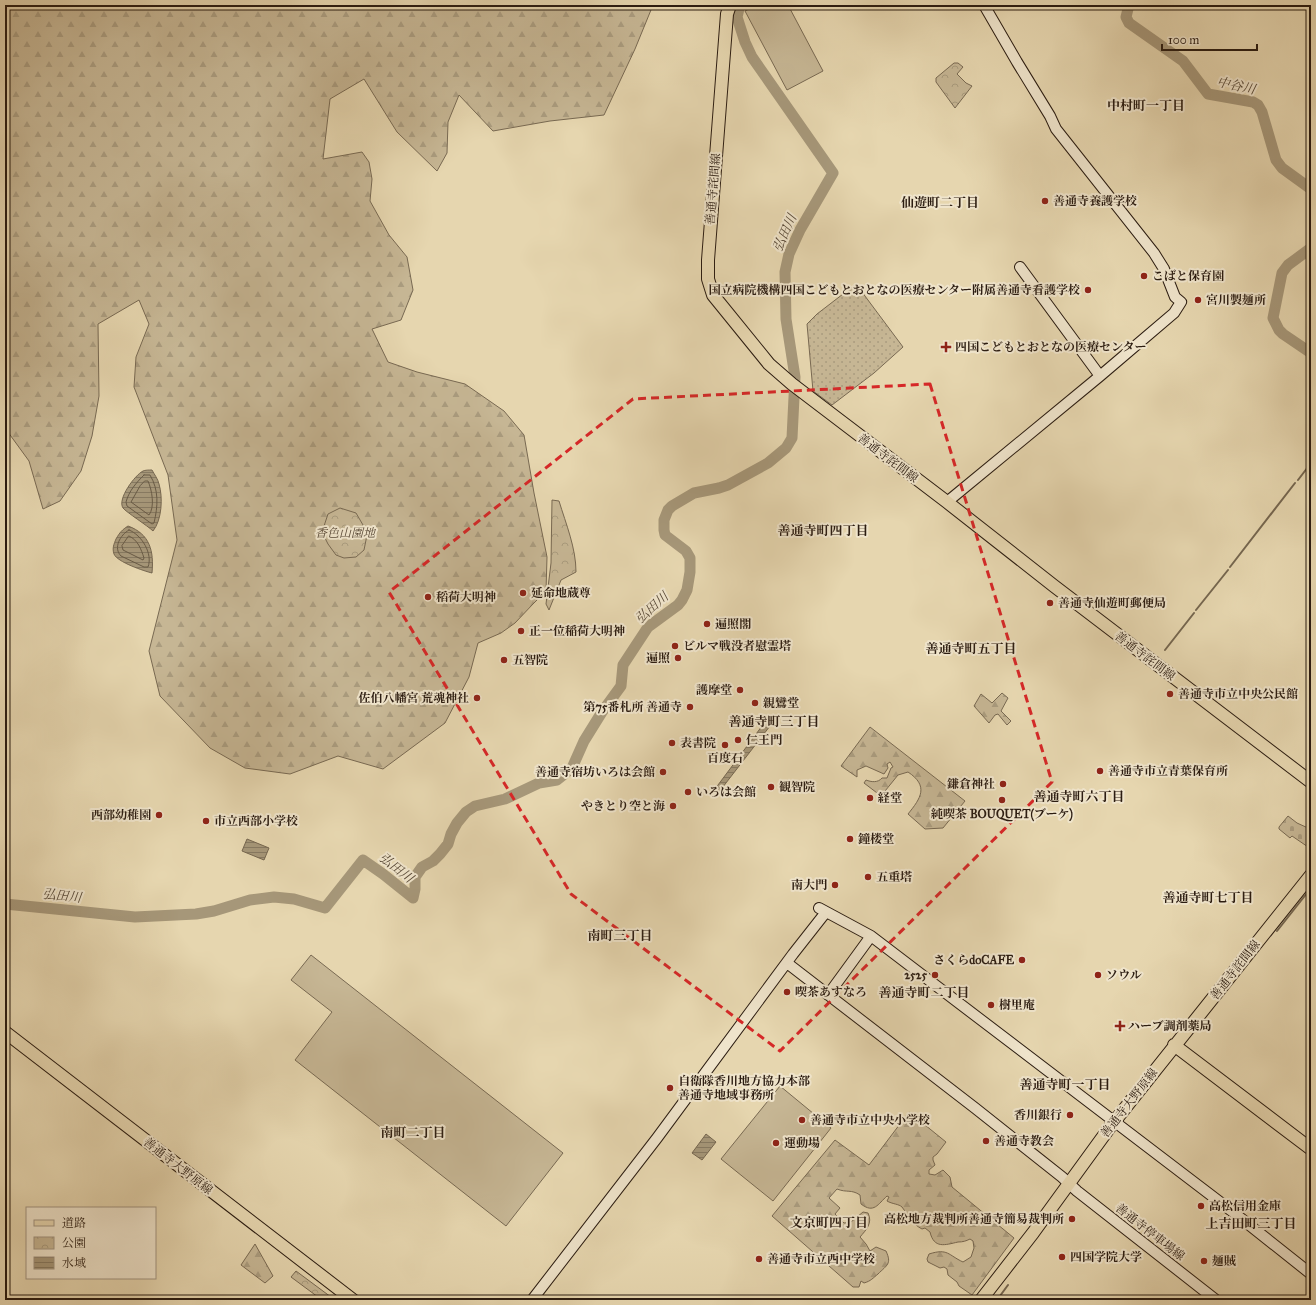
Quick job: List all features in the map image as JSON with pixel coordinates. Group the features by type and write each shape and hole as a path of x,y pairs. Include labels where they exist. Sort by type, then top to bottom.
{"main road":[{"name":"善通寺詫間線","path":"730,5 728,14 708,260 708,279 713,295 769,364 796,388 948,502 1054,586 1311,782"},
{"name":"善通寺詫間線","path":"1174,1045 1311,876"},
{"name":"善通寺大野原線","path":"6,1036 353,1300"},
{"name":"善通寺大野原線","path":"981,1300 1069,1184 1114,1121 1174,1045"},
{"path":"1174,1045 1311,1149"}],"street":[{"path":"948,502 1174,313 1181,302 1175,297 1164,269 1154,253 1056,129 1050,116 984,5"},
{"path":"1020,267 1100,376"},
{"path":"532,1300 657,1138 680,1105 787,963 822,910 872,936 1234,1212 1311,1274"},
{"path":"828,995 872,936"},
{"name":"善通寺停車場線","path":"787,963 975,1108 1216,1300"}],"highlighted area":[{"path":"930,384 1052,782 780,1051 571,894 389,592 633,399"}],"green space":[{"path":"5,5 653,5 635,49 604,115 550,121 493,131 459,95 448,122 447,153 437,171 397,132 364,79 330,99 323,159 362,152 369,162 372,179 370,201 389,235 407,257 413,290 401,320 372,329 388,362 417,372 465,384 504,411 524,435 547,557 546,591 515,623 501,633 478,643 469,677 445,723 383,769 338,756 290,774 245,768 210,748 160,696 149,651 177,540 168,475 134,387 136,357 149,324 139,300 98,324 99,396 92,436 81,471 60,501 43,509 29,461 5,428"},
{"path":"757,5 788,5 823,71 787,90 745,11"},
{"path":"954,63 958,63 963,67 957,74 966,83 972,86 955,108 936,82 936,78"},
{"path":"856,284 903,347 874,373 832,405 813,391 807,324 817,314"},
{"path":"552,500 559,501 572,545 576,563 576,572 561,580 549,610 546,604 551,563"},
{"name":"香色山園地","path":"340,508 356,513 367,535 364,550 356,557 344,558 336,555 322,532 328,514"},
{"path":"1002,693 1008,698 1001,711 1011,721 1007,725 998,714 995,715 989,723 974,706 981,694 992,703"},
{"path":"870,727 965,801 943,828 925,829 908,814 919,797 921,787 915,777 908,772 898,775 881,796 864,783 866,780 874,782 879,781 882,778 887,778 891,768 893,767 890,762 887,764 888,768 884,774 866,766 857,770 857,777 841,766"},
{"path":"1288,816 1297,823 1308,828 1311,827 1311,849 1292,836 1290,838 1279,829"},
{"path":"311,955 563,1153 506,1226 295,1060 332,1012 291,980"},
{"name":"運動場","path":"780,1086 831,1128 773,1201 721,1159"},
{"path":"909,1112 946,1142 933,1157 935,1165 929,1170 929,1174 935,1175 943,1170 950,1177 952,1187 1014,1238 972,1295 959,1286 957,1282 948,1275 947,1269 944,1267 940,1268 928,1262 927,1259 929,1254 944,1252 963,1262 971,1257 974,1248 973,1241 970,1239 944,1245 937,1243 934,1241 930,1232 925,1228 922,1229 916,1225 902,1207 887,1201 889,1197 887,1196 873,1208 865,1207 861,1204 860,1195 854,1192 837,1189 829,1198 840,1208 835,1214 844,1223 851,1222 863,1212 868,1213 870,1220 869,1223 860,1237 870,1251 876,1247 886,1251 888,1255 888,1264 870,1280 864,1283 861,1281 859,1287 853,1287 772,1216 835,1140 869,1165"},
{"path":"255,1244 273,1276 265,1283 241,1265"},
{"path":"296,1271 335,1300 322,1300 291,1277"}],"water":[{"path":"152,470 157,478 161,502 160,515 153,531 125,510 122,504 122,499 125,493 136,477 143,471"},
{"path":"128,526 141,534 149,544 152,558 152,573 125,563 114,554 113,548 116,539 121,531"},
{"path":"765,722 770,726 719,792 715,789"},
{"path":"247,839 269,848 264,860 242,851"},
{"path":"706,1134 716,1142 702,1160 692,1153"}],"waterway":[{"name":"弘田川","path":"5,904 135,917 196,914 214,911 250,900 274,897 294,899 325,908 363,860 413,898 415,877 422,867 433,861 448,844 457,823 466,812 475,806 505,799 539,783 557,780 572,768 584,741 602,712 621,686 623,665 648,627 678,605 687,590 690,572 690,558 686,551 665,535 664,520 668,510 694,493 728,485 768,463 786,448 792,438 795,377 786,319 785,272 789,254 800,230 833,173 752,57 745,42 737,17 740,5"},
{"name":"中谷川","path":"1129,5 1126,17 1129,23 1183,61 1208,94 1253,102 1258,105 1262,112 1276,160 1282,168 1311,189"},
{"name":"中谷川","path":"1311,248 1288,265 1282,273 1273,318 1279,330 1283,334 1311,353"},
{"path":"1298,480 1311,463"},
{"path":"1230,567 1295,483"},
{"path":"1196,610 1228,570"},
{"path":"1165,650 1194,613"},
{"path":"1277,931 1311,888"},
{"path":"997,1300 1008,1285"}],"place":[{"name":"善通寺養護学校","path":"1045,201"},
{"name":"こばと保育園","path":"1144,276"},
{"name":"国立病院機構四国こどもとおとなの医療センター附属善通寺看護学校","path":"1088,290"},
{"name":"宮川製麺所","path":"1198,300"},
{"name":"四国こどもとおとなの医療センター","path":"946,347"},
{"name":"延命地蔵尊","path":"523,593"},
{"name":"稻荷大明神","path":"428,597"},
{"name":"善通寺仙遊町郵便局","path":"1050,603"},
{"name":"遍照閣","path":"707,624"},
{"name":"正一位稲荷大明神","path":"521,631"},
{"name":"ビルマ戦没者慰霊塔","path":"675,646"},
{"name":"遍照","path":"678,658"},
{"name":"五智院","path":"504,660"},
{"name":"護摩堂","path":"740,690"},
{"name":"善通寺市立中央公民館","path":"1170,694"},
{"name":"佐伯八幡宮 荒魂神社","path":"477,698"},
{"name":"親鸞堂","path":"755,703"},
{"name":"第75番札所 善通寺","path":"690,707"},
{"name":"仁王門","path":"738,740"},
{"name":"表書院","path":"672,743"},
{"name":"百度石","path":"725,745"},
{"name":"善通寺市立青葉保育所","path":"1100,771"},
{"name":"善通寺宿坊いろは会館","path":"663,772"},
{"name":"鎌倉神社","path":"1003,784"},
{"name":"観智院","path":"771,787"},
{"name":"いろは会館","path":"688,792"},
{"name":"経堂","path":"870,798"},
{"name":"純喫茶 BOUQUET(ブーケ)","path":"1002,800"},
{"name":"やきとり空と海","path":"673,806"},
{"name":"西部幼稚園","path":"159,815"},
{"name":"市立西部小学校","path":"206,821"},
{"name":"鐘楼堂","path":"850,839"},
{"name":"五重塔","path":"868,877"},
{"name":"南大門","path":"835,885"},
{"name":"さくらdoCAFE","path":"1022,960"},
{"name":"2525","path":"935,975"},
{"name":"ソウル","path":"1098,975"},
{"name":"喫茶あすなろ","path":"787,992"},
{"name":"樹里庵","path":"991,1005"},
{"name":"ハーブ調剤薬局","path":"1120,1026"},
{"name":"自衛隊香川地方協力本部 善通寺地域事務所","path":"670,1088"},
{"name":"香川銀行","path":"1070,1115"},
{"name":"善通寺市立中央小学校","path":"802,1120"},
{"name":"善通寺教会","path":"986,1141"},
{"name":"運動場","path":"776,1143"},
{"name":"高松信用金庫","path":"1201,1206"},
{"name":"高松地方裁判所善通寺簡易裁判所","path":"1072,1219"},
{"name":"四国学院大学","path":"1062,1257"},
{"name":"善通寺市立西中学校","path":"759,1259"},
{"name":"麺賊","path":"1204,1261"}],"district":[{"name":"中村町一丁目","path":"1146,106"},
{"name":"仙遊町二丁目","path":"940,203"},
{"name":"善通寺町四丁目","path":"823,531"},
{"name":"善通寺町五丁目","path":"971,649"},
{"name":"善通寺町三丁目","path":"774,722"},
{"name":"善通寺町六丁目","path":"1079,797"},
{"name":"善通寺町七丁目","path":"1208,898"},
{"name":"南町三丁目","path":"620,936"},
{"name":"善通寺町二丁目","path":"924,993"},
{"name":"善通寺町一丁目","path":"1065,1085"},
{"name":"南町二丁目","path":"413,1133"},
{"name":"文京町四丁目","path":"829,1223"},
{"name":"上吉田町三丁目","path":"1251,1224"}]}
